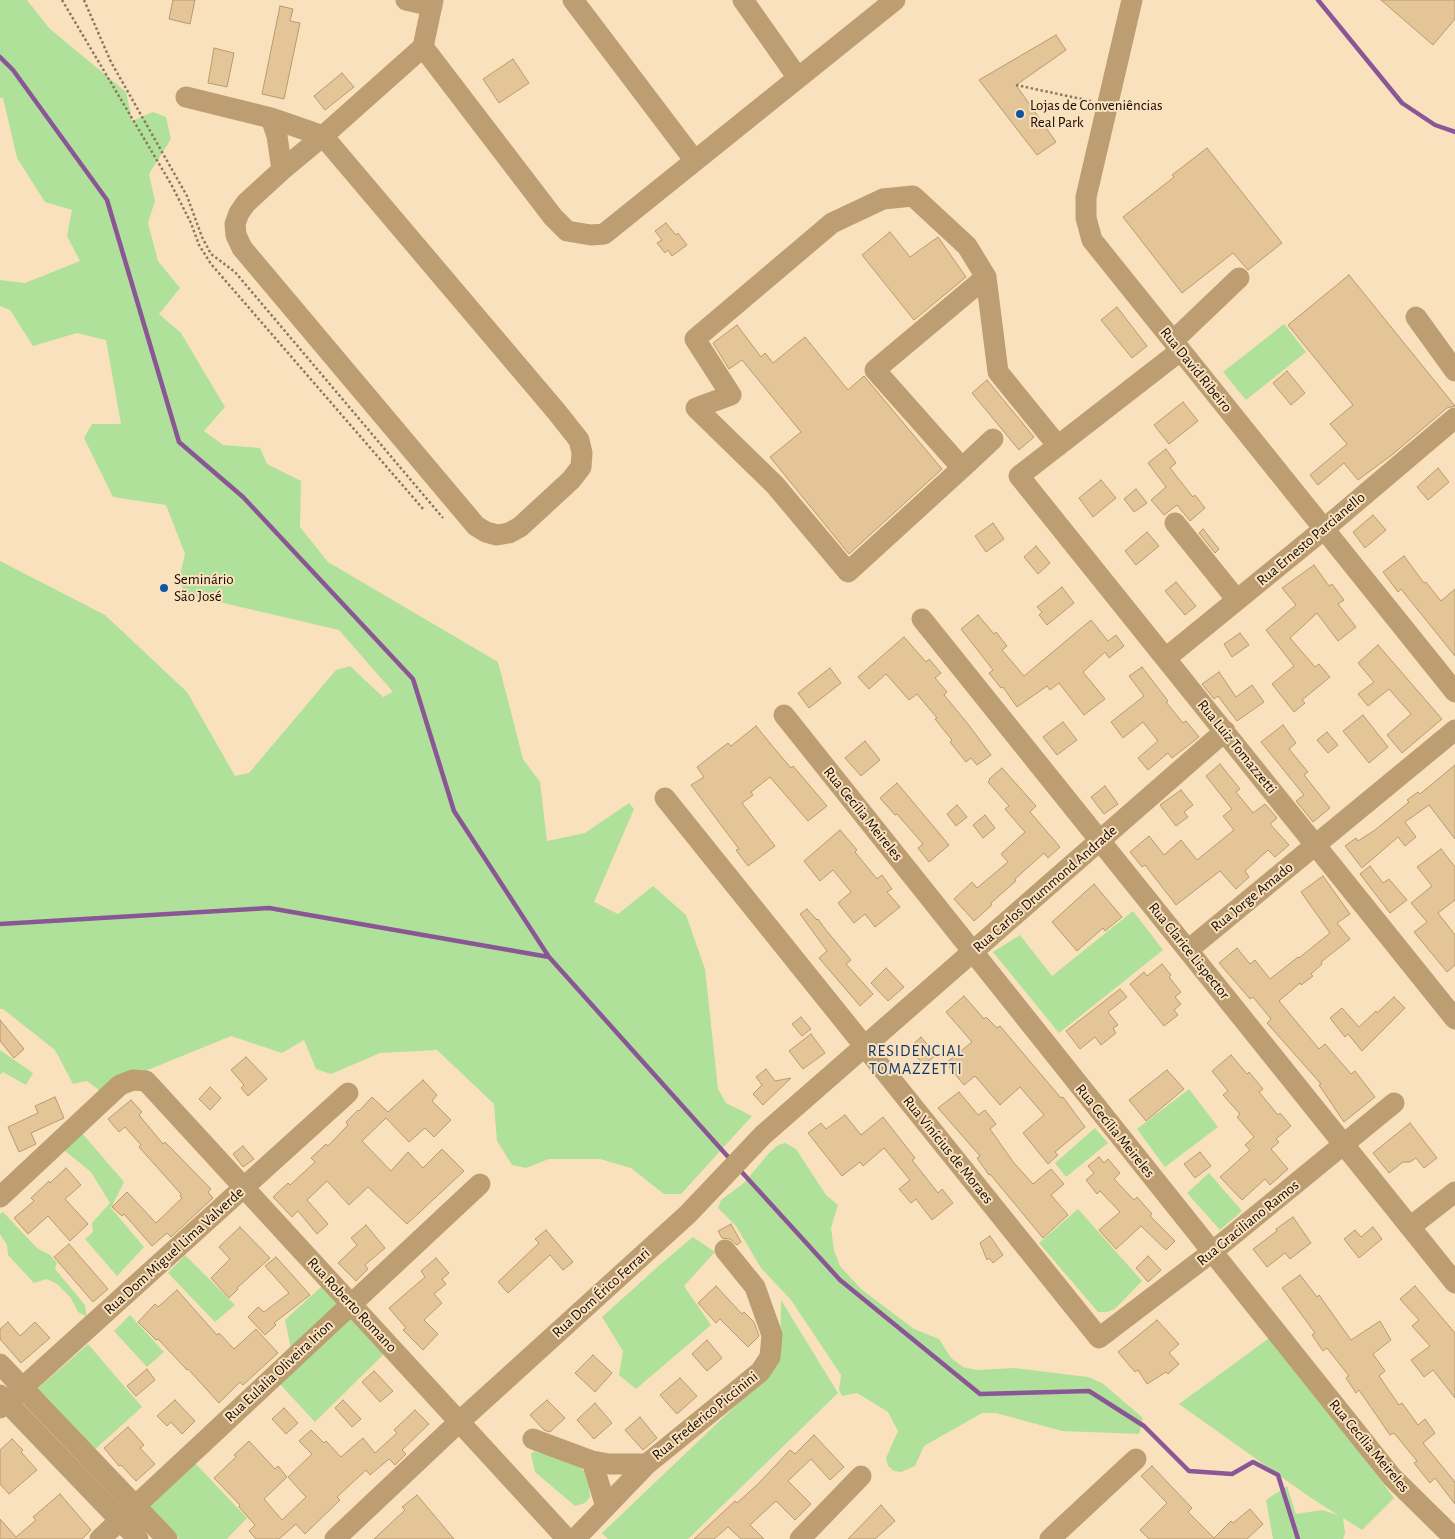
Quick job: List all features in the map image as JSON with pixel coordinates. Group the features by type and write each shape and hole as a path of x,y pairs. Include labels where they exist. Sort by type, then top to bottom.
{"street":[{"path":"186,97 271,118 323,136 556,410 579,440 582,453 581,467 571,480 520,527 509,533 497,535 486,532 476,526 242,248 236,235 235,224 239,212 246,203 282,170 323,136 423,47 432,3 406,0"},
{"path":"573,0 695,161"},
{"path":"743,0 798,78"},
{"path":"423,47 552,217 567,232 590,235 604,234 895,0"},
{"name":"Rua David Ribeiro","path":"1132,0 1086,197 1086,218 1092,240 1455,692"},
{"path":"271,118 277,136 282,170"},
{"path":"993,440 848,572 775,485 696,408 730,395 695,339 832,223 883,199 913,196 967,246 986,277 998,372 1058,446 1177,346 1239,278"},
{"path":"962,468 875,370 986,277"},
{"path":"1416,317 1455,371"},
{"name":"Rua Ernesto Parcianello","path":"1166,658 1324,529 1455,418"},
{"name":"Rua Luiz Tomazzetti","path":"1058,446 1019,476 1455,1018"},
{"path":"1175,523 1237,600"},
{"name":"Rua Clarice Lispector","path":"922,619 1455,1283"},
{"name":"Rua Cecília Meireles","path":"784,715 1392,1477 1455,1539"},
{"name":"Rua Jorge Amado","path":"1188,950 1455,730"},
{"name":"Rua Carlos Drummond Andrade","path":"865,1047 1224,731"},
{"name":"Rua Vinícius de Moraes","path":"665,798 1099,1338"},
{"name":"Rua Dom Érico Ferrari","path":"335,1539 459,1422 688,1214 763,1135 865,1047"},
{"name":"Rua Roberto Romano","path":"0,1197 120,1085 133,1080 146,1082 566,1539"},
{"name":"Rua Dom Miguel Lima Valverde","path":"2,1402 22,1388 348,1093"},
{"name":"Rua Graciliano Ramos","path":"1099,1338 1212,1252 1394,1104"},
{"name":"Rua Eulalia Oliveira Irion","path":"100,1539 480,1184"},
{"path":"1410,1227 1455,1192"},
{"name":"Rua Frederico Piccinini","path":"575,1539 647,1464 760,1372 770,1357 772,1335 756,1287 725,1250"},
{"path":"0,1364 167,1539"},
{"path":"2,1402 138,1539"},
{"path":"533,1439 592,1461 609,1464 647,1464"},
{"path":"1050,1539 1136,1459"},
{"path":"592,1461 606,1507"},
{"path":"800,1539 861,1476"}],"path":[{"path":"1016,85 1107,104"}],"green space":[{"path":"0,0 27,0 49,28 126,92 132,121 153,112 166,117 171,139 149,174 155,201 148,223 158,261 180,288 159,314 181,333 225,407 204,431 223,445 260,448 267,464 301,481 300,527 328,562 498,662 523,759 540,782 547,841 585,833 629,803 634,809 594,902 618,914 653,886 686,915 705,969 718,1089 726,1103 752,1116 681,1194 664,1194 631,1168 600,1159 549,1159 526,1168 512,1165 497,1141 494,1104 437,1050 380,1053 331,1074 316,1069 304,1040 282,1053 231,1036 99,1090 87,1081 73,1084 55,1050 3,1009 0,1009 0,561 105,615 187,692 235,776 249,773 336,670 350,666 383,697 393,692 339,630 185,594 179,579 185,554 166,505 113,497 84,438 92,424 121,424 106,340 77,333 33,346 10,310 0,306 0,280 25,283 80,261 67,236 72,210 45,202 17,158 3,98 0,98"},
{"path":"1284,324 1306,352 1246,400 1223,372"},
{"path":"1133,911 1163,950 1059,1033 993,952 1020,935 1052,976"},
{"path":"0,1050 33,1073 26,1085 3,1072 0,1075"},
{"path":"1189,1089 1218,1127 1165,1167 1137,1129"},
{"path":"1095,1128 1108,1143 1066,1177 1055,1163"},
{"path":"82,1133 124,1182 111,1208 144,1247 117,1276 85,1239 93,1232 92,1223 110,1203 91,1172 64,1150"},
{"path":"785,1143 796,1149 826,1195 838,1205 831,1228 834,1250 840,1266 861,1289 914,1329 939,1339 951,1358 963,1367 977,1370 1014,1368 1088,1377 1102,1383 1143,1418 1139,1434 1062,1431 996,1413 982,1413 924,1446 915,1466 901,1472 894,1471 888,1466 886,1458 898,1431 888,1412 857,1393 842,1396 839,1390 841,1375 791,1300 761,1268 736,1226 718,1208 721,1200 744,1183 769,1153 778,1145"},
{"path":"1209,1173 1242,1211 1220,1230 1187,1193"},
{"path":"1078,1209 1142,1281 1115,1309 1107,1312 1098,1312 1039,1243"},
{"path":"3,1212 37,1248 50,1255 57,1263 55,1269 85,1305 87,1317 78,1312 71,1298 57,1284 47,1279 34,1283 8,1255 7,1245 0,1234 0,1214"},
{"path":"693,1237 715,1252 684,1286 711,1325 636,1389 619,1375 623,1351 602,1317"},
{"path":"185,1255 235,1305 215,1322 168,1273"},
{"path":"322,1286 338,1304 291,1349 285,1320"},
{"path":"781,1300 838,1393 688,1539 608,1539 602,1533 771,1372 780,1354"},
{"path":"130,1315 164,1352 147,1367 114,1331"},
{"path":"351,1316 386,1352 315,1422 278,1382"},
{"path":"1272,1336 1394,1498 1362,1530 1343,1518 1345,1533 1343,1539 1273,1539 1266,1500 1287,1486 1296,1514 1322,1510 1338,1515 1311,1498 1179,1404"},
{"path":"88,1344 142,1407 92,1452 36,1390"},
{"path":"534,1451 574,1462 584,1471 590,1497 585,1503 575,1506 535,1472 531,1454"},
{"path":"195,1463 247,1518 227,1539 179,1539 149,1507"}],"building":[{"path":"173,0 195,0 190,24 169,19"},
{"path":"1381,0 1455,0 1455,19 1433,45"},
{"path":"280,6 293,9 290,21 300,23 284,99 262,94"},
{"name":"Lojas de Conveniências Real Park","path":"1056,35 1066,50 1016,85 1056,142 1037,155 979,80"},
{"path":"214,48 234,53 227,87 208,83"},
{"path":"513,59 529,83 499,103 483,79"},
{"path":"342,73 354,87 325,110 314,96"},
{"path":"1207,148 1282,243 1248,270 1233,253 1182,293 1123,217"},
{"path":"666,223 676,235 678,233 687,245 672,256 668,250 665,253 657,243 662,240 655,231"},
{"path":"890,232 910,257 938,237 966,277 914,320 862,255"},
{"path":"1349,275 1455,406 1447,408 1393,454 1358,480 1344,463 1318,485 1310,475 1347,444 1330,424 1353,405 1288,325"},
{"path":"1117,307 1147,346 1132,358 1101,320"},
{"path":"737,325 761,357 765,353 773,363 805,337 848,390 864,376 942,469 849,554 770,457 801,432 742,360 729,369 713,343"},
{"path":"1287,371 1305,393 1291,405 1273,383"},
{"path":"987,380 1034,437 1019,450 972,393"},
{"path":"1183,402 1198,421 1169,444 1154,425"},
{"path":"1166,449 1176,463 1170,468 1193,497 1195,495 1205,508 1190,521 1177,505 1164,515 1151,500 1166,487 1148,463"},
{"path":"1438,468 1449,482 1428,500 1417,487"},
{"path":"1101,480 1116,498 1093,517 1079,498"},
{"path":"1136,489 1147,503 1134,512 1124,499"},
{"path":"1373,515 1386,530 1365,548 1353,532"},
{"path":"993,523 1004,539 986,552 975,536"},
{"path":"1203,529 1219,549 1215,553 1199,533"},
{"path":"1147,532 1159,546 1136,565 1125,551"},
{"path":"1036,546 1050,563 1038,574 1024,557"},
{"path":"1404,556 1424,583 1426,582 1441,601 1455,589 1455,656 1401,589 1398,592 1383,572"},
{"path":"1314,565 1329,586 1332,584 1344,600 1338,604 1356,627 1338,641 1317,613 1290,638 1315,667 1319,664 1330,677 1302,700 1305,703 1294,712 1272,684 1294,666 1266,630 1296,605 1282,588"},
{"path":"1176,582 1196,606 1185,615 1165,591"},
{"path":"1062,587 1074,603 1047,625 1039,615 1042,612 1037,607"},
{"path":"978,615 994,634 996,632 1007,646 1002,650 1024,676 1091,620 1108,641 1116,635 1124,646 1109,658 1105,652 1083,672 1105,699 1084,715 1059,683 1050,690 1047,686 1017,707 1003,687 1001,688 989,673 993,670 961,629"},
{"path":"1240,633 1249,645 1232,657 1224,644"},
{"path":"904,637 926,662 929,659 941,673 935,678 947,692 944,695 991,755 977,765 971,758 966,762 950,742 952,740 935,719 937,718 917,694 909,700 886,674 869,689 858,677"},
{"path":"1378,645 1442,719 1402,753 1387,735 1411,714 1389,689 1368,706 1358,694 1374,682 1358,663"},
{"path":"1142,667 1183,723 1186,721 1199,737 1172,758 1168,753 1148,770 1138,758 1158,741 1143,722 1123,738 1111,722 1144,696 1129,676"},
{"path":"830,668 841,683 809,708 798,693"},
{"path":"1219,672 1236,697 1252,685 1264,702 1237,721 1218,696 1214,699 1202,684"},
{"path":"1363,715 1388,747 1369,763 1343,731"},
{"path":"1063,722 1077,740 1057,755 1043,737"},
{"path":"1283,725 1296,743 1289,749 1308,772 1304,775 1330,808 1313,822 1296,801 1304,795 1261,742"},
{"path":"756,726 791,768 793,766 827,806 808,821 770,777 751,792 753,795 742,803 775,846 748,866 736,850 739,849 691,785 704,777 697,767 728,743 731,746"},
{"path":"1327,732 1338,745 1328,753 1317,740"},
{"path":"865,741 880,760 861,776 845,758"},
{"path":"1220,764 1240,789 1236,792 1253,813 1265,804 1277,818 1270,824 1289,845 1275,857 1268,850 1245,871 1249,877 1236,889 1220,871 1176,905 1145,865 1142,867 1130,852 1149,836 1164,855 1181,840 1197,860 1234,830 1223,816 1232,809 1206,776"},
{"path":"1455,765 1455,839 1429,805 1405,822 1416,837 1405,846 1398,837 1362,868 1345,846 1356,838 1358,841 1375,830 1409,802 1407,800 1418,792 1420,794"},
{"path":"1002,768 1036,806 1030,812 1060,847 1048,858 1044,853 1015,879 1016,881 974,921 954,899 972,882 977,888 1008,862 1001,854 1025,832 1005,809 1009,806 988,782"},
{"path":"897,783 949,845 929,862 918,848 923,844 880,798"},
{"path":"1105,786 1118,804 1104,814 1091,797"},
{"path":"1181,790 1193,805 1184,812 1188,817 1176,826 1160,805"},
{"path":"957,805 967,817 956,826 947,814"},
{"path":"985,815 995,828 983,838 973,825"},
{"path":"840,830 857,850 855,852 877,879 882,875 892,889 887,892 900,907 875,927 865,914 854,923 838,903 851,892 833,870 820,881 804,861"},
{"path":"1441,849 1455,867 1455,900 1438,913 1455,935 1455,965 1447,972 1414,932 1427,922 1411,903 1432,886 1417,867"},
{"path":"1370,866 1383,883 1389,879 1407,900 1390,913 1360,874"},
{"path":"1323,876 1350,914 1337,923 1350,939 1321,962 1322,964 1311,974 1313,976 1301,985 1300,983 1279,1001 1319,1049 1325,1044 1351,1074 1355,1071 1375,1097 1344,1122 1319,1085 1321,1084 1267,1023 1271,1019 1253,997 1250,999 1219,963 1237,948 1250,964 1255,960 1270,979 1330,933 1301,892"},
{"path":"1094,884 1122,917 1105,931 1103,928 1077,951 1052,922"},
{"path":"807,909 818,919 851,960 846,964 873,994 860,1006 819,958 827,951 800,914"},
{"path":"1162,964 1171,975 1169,977 1181,992 1175,997 1181,1004 1174,1010 1178,1015 1164,1026 1130,984 1144,972 1147,976"},
{"path":"886,968 904,987 888,1001 871,983"},
{"path":"1120,989 1127,997 1108,1012 1118,1025 1113,1028 1116,1033 1101,1045 1095,1037 1080,1049 1066,1031"},
{"path":"964,996 984,1019 986,1017 997,1028 1000,1026 1061,1098 1063,1097 1085,1127 1055,1152 1058,1155 1048,1164 1023,1133 1044,1115 1020,1087 1000,1105 975,1076 964,1085 946,1063 972,1042 946,1012"},
{"path":"1394,997 1405,1008 1362,1051 1348,1034 1345,1037 1330,1018 1342,1008 1359,1027"},
{"path":"801,1017 811,1029 802,1036 792,1024"},
{"path":"0,1020 24,1049 14,1058 0,1041"},
{"path":"811,1034 825,1053 803,1069 789,1051"},
{"path":"921,1037 936,1055 924,1065 909,1048"},
{"path":"1231,1055 1263,1089 1259,1092 1278,1115 1280,1113 1291,1126 1276,1139 1279,1142 1271,1149 1288,1169 1270,1185 1265,1179 1242,1200 1220,1177 1250,1150 1245,1145 1254,1137 1237,1117 1240,1114 1223,1095 1228,1091 1212,1071"},
{"path":"246,1057 267,1079 248,1096 241,1088 244,1085 231,1070"},
{"path":"766,1069 775,1081 791,1078 763,1105 753,1094 762,1085 756,1077"},
{"path":"1167,1070 1184,1089 1146,1121 1129,1100"},
{"path":"423,1080 437,1095 432,1101 451,1120 434,1137 425,1128 409,1142 386,1118 362,1141 391,1171 408,1152 423,1168 442,1149 464,1171 407,1224 368,1187 349,1205 327,1181 307,1200 328,1224 317,1234 298,1211 292,1217 273,1197 288,1183 290,1185 315,1162 311,1158 326,1144 328,1146 348,1125 346,1122 372,1097 388,1112"},
{"path":"210,1087 221,1098 210,1110 199,1099"},
{"path":"959,1092 978,1115 985,1110 996,1124 990,1129 1014,1163 1033,1184 1051,1169 1064,1184 1051,1195 1068,1215 1043,1238 989,1175 977,1158 980,1156 938,1108"},
{"path":"55,1097 64,1118 31,1133 36,1144 19,1152 8,1127 38,1113 35,1106"},
{"path":"131,1100 142,1112 139,1115 163,1144 165,1142 211,1189 208,1192 213,1198 171,1237 167,1233 152,1246 124,1214 122,1216 112,1207 127,1192 156,1223 182,1198 181,1194 139,1147 141,1145 125,1127 119,1132 108,1119"},
{"path":"845,1115 861,1135 883,1117 915,1158 912,1160 938,1193 942,1189 953,1203 932,1220 916,1199 911,1203 899,1189 910,1180 884,1148 863,1166 860,1162 842,1176 808,1133 821,1123 826,1129"},
{"path":"1410,1123 1437,1158 1424,1168 1416,1158 1410,1162 1403,1162 1389,1173 1373,1153"},
{"path":"243,1146 254,1159 243,1167 233,1154"},
{"path":"1200,1152 1211,1166 1195,1178 1184,1164"},
{"path":"1099,1157 1104,1163 1108,1159 1120,1173 1114,1179 1134,1200 1137,1197 1152,1214 1150,1216 1175,1241 1166,1250 1141,1226 1116,1249 1099,1230 1120,1212 1100,1191 1097,1194 1086,1180 1094,1173 1088,1166"},
{"path":"66,1168 81,1185 65,1199 88,1224 70,1241 48,1216 28,1234 14,1218 34,1201 31,1198"},
{"path":"1293,1217 1311,1243 1290,1259 1285,1253 1267,1267 1253,1249"},
{"path":"731,1224 741,1242 737,1245 730,1239 722,1238 718,1231"},
{"path":"366,1225 385,1248 365,1265 368,1269 356,1281 338,1263 357,1245 351,1238"},
{"path":"240,1227 270,1258 237,1288 229,1298 211,1278 230,1259 219,1247"},
{"path":"1373,1227 1382,1239 1359,1258 1344,1239 1355,1230 1361,1237"},
{"path":"546,1230 573,1262 563,1270 550,1255 508,1293 498,1282 539,1243 535,1239"},
{"path":"990,1236 1003,1255 993,1263 989,1258 987,1260 980,1243"},
{"path":"69,1244 108,1289 93,1302 54,1257"},
{"path":"1148,1256 1161,1270 1148,1282 1136,1268"},
{"path":"276,1257 310,1295 274,1323 276,1325 265,1335 248,1317 258,1307 264,1312 289,1293 265,1266"},
{"path":"436,1258 449,1273 442,1279 446,1284 434,1294 442,1303 424,1320 438,1334 423,1350 403,1330 406,1328 389,1308 425,1277 421,1271"},
{"path":"1300,1275 1317,1297 1319,1295 1351,1340 1380,1321 1391,1340 1373,1354 1385,1371 1379,1376 1399,1405 1402,1403 1418,1425 1425,1419 1435,1433 1423,1443 1455,1482 1455,1504 1435,1478 1430,1483 1414,1463 1417,1461 1394,1433 1390,1435 1359,1390 1356,1393 1346,1378 1349,1376 1327,1348 1323,1351 1312,1335 1315,1333 1282,1288"},
{"path":"716,1286 742,1314 744,1312 754,1322 759,1336 748,1347 720,1319 716,1323 698,1303"},
{"path":"1415,1286 1455,1333 1455,1398 1433,1370 1424,1377 1411,1360 1430,1346 1412,1326 1419,1320 1400,1299"},
{"path":"177,1290 217,1335 219,1333 234,1349 256,1329 278,1353 243,1385 240,1382 219,1403 158,1339 156,1340 138,1322 155,1304 158,1307"},
{"path":"1157,1320 1179,1344 1169,1353 1179,1364 1168,1374 1166,1372 1147,1384 1138,1370 1135,1372 1118,1352"},
{"path":"8,1322 20,1336 35,1322 50,1338 21,1363 0,1339 0,1329"},
{"path":"707,1340 722,1358 707,1371 692,1354"},
{"path":"593,1355 612,1373 595,1392 575,1373"},
{"path":"147,1369 155,1380 136,1396 127,1386"},
{"path":"374,1371 393,1391 380,1402 362,1382"},
{"path":"680,1378 697,1396 677,1414 660,1395"},
{"path":"175,1400 195,1421 182,1434 171,1422 167,1426 157,1416"},
{"path":"343,1400 361,1419 352,1427 335,1408"},
{"path":"547,1400 565,1418 550,1432 544,1430 530,1415"},
{"path":"595,1403 612,1423 594,1439 577,1420"},
{"path":"284,1408 298,1423 286,1434 272,1419"},
{"path":"415,1410 429,1424 402,1450 406,1454 395,1465 389,1459 370,1475 366,1470 337,1497 340,1500 305,1534 296,1524 279,1539 256,1539 249,1531 255,1525 239,1507 240,1505 214,1478 236,1457 234,1455 249,1441 275,1469 278,1466 287,1477 264,1499 282,1520 306,1497 288,1477 312,1454 299,1441 311,1430 324,1443 326,1441 341,1457 363,1438 375,1453 397,1433 394,1430"},
{"path":"640,1417 657,1438 643,1450 625,1430"},
{"path":"128,1427 144,1445 140,1448 155,1464 136,1481 121,1465 119,1466 104,1448"},
{"path":"814,1435 844,1467 830,1480 811,1459 788,1481 811,1504 795,1520 776,1501 750,1525 764,1539 741,1539 728,1527 714,1539 694,1539 735,1501 737,1503 758,1484 790,1450 795,1454"},
{"path":"12,1439 23,1450 21,1452 37,1470 9,1494 0,1484 0,1450"},
{"path":"1152,1466 1192,1508 1188,1512 1214,1538 1231,1521 1233,1523 1250,1509 1263,1524 1247,1539 1149,1539 1140,1530 1167,1503 1141,1476"},
{"path":"60,1494 91,1530 82,1539 0,1539 0,1519 16,1537 36,1520 33,1517"},
{"path":"417,1495 454,1539 374,1539 405,1510 402,1507"},
{"path":"881,1505 895,1521 875,1539 848,1539"}],"waterway":[{"path":"1318,0 1402,103 1435,125 1455,132"},
{"path":"0,57 13,70 107,200 179,442 243,497 413,679 454,811 549,957 730,1159"},
{"path":"0,924 269,908 549,957"},
{"path":"739,1169 840,1280 980,1394 1089,1391 1144,1426 1189,1471 1232,1474 1253,1462 1278,1475 1298,1539"}],"place":[{"name":"Lojas de Conveniências Real Park","path":"1020,114"},
{"name":"Seminário São José","path":"164,588"}],"district":[{"name":"RESIDENCIAL TOMAZZETTI","path":"916,1060"}]}
